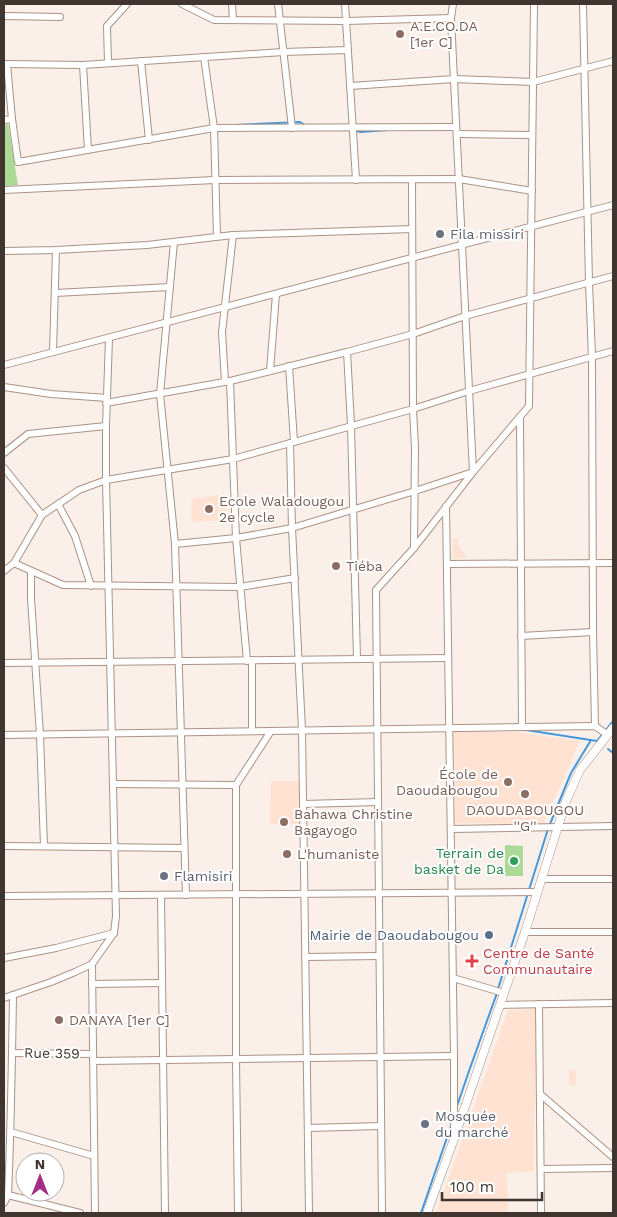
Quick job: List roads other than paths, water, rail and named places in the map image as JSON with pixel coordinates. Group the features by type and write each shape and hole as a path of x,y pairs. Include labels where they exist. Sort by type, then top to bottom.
{"street":[{"path":"108,63 107,26 127,4"},
{"path":"182,4 214,20 346,21 452,18"},
{"path":"232,4 233,20"},
{"path":"278,4 292,128"},
{"path":"345,4 356,180"},
{"path":"453,4 454,79 473,472"},
{"path":"382,1213 376,590 414,548 473,472 529,406 534,4"},
{"path":"584,4 587,212 592,358 594,726"},
{"path":"4,16 60,17"},
{"path":"348,50 283,52 108,63 5,64 18,162 214,128 353,128 532,135"},
{"path":"204,57 214,128 217,236"},
{"path":"141,61 149,140"},
{"path":"350,86 454,79 533,82 613,61"},
{"path":"83,64 88,150"},
{"path":"4,120 12,119"},
{"path":"4,190 215,180 459,179 532,191"},
{"path":"412,180 413,409 415,448 414,548"},
{"path":"4,365 613,205"},
{"path":"4,251 147,245 233,235 412,229"},
{"path":"233,235 222,332 228,381 240,587 250,660 252,731"},
{"path":"174,242 160,394 175,544 186,895"},
{"path":"54,352 56,250"},
{"path":"4,387 106,400 160,394 228,381 347,352 413,334 465,316 613,276"},
{"path":"55,293 170,287"},
{"path":"270,371 276,294"},
{"path":"4,998 67,976 92,964 114,933 116,916 106,480 106,400 109,338"},
{"path":"4,571 14,563 42,515 79,490 106,480 233,459 613,351"},
{"path":"347,352 354,509 357,659"},
{"path":"289,366 292,442 292,528 302,730 309,1213"},
{"path":"520,417 522,727"},
{"path":"4,453 28,434 106,426"},
{"path":"4,468 42,515"},
{"path":"175,544 236,538 292,528 415,492 473,472"},
{"path":"58,504 75,536 91,586"},
{"path":"446,506 454,1139"},
{"path":"14,563 63,585 240,587 295,578"},
{"path":"447,564 613,563"},
{"path":"31,572 44,846"},
{"path":"521,636 593,632"},
{"path":"4,663 448,658"},
{"path":"4,735 594,726 611,731 580,770 566,801 525,932 427,1213"},
{"path":"238,1213 235,894 236,785 271,731"},
{"path":"113,784 236,785"},
{"path":"303,804 378,802"},
{"path":"451,829 613,826"},
{"path":"4,846 184,848"},
{"path":"541,879 613,879"},
{"path":"4,896 538,892"},
{"path":"162,895 165,1213"},
{"path":"525,932 613,932"},
{"path":"4,958 56,948 114,933"},
{"path":"306,957 379,956"},
{"path":"92,964 95,1213"},
{"path":"453,978 504,993"},
{"path":"92,984 162,983"},
{"path":"4,1202 8,1195 11,1132 7,1113 7,1076 12,1053 13,995"},
{"path":"500,1004 613,1003"},
{"path":"539,1004 541,1213"},
{"name":"Rue 359","path":"12,1053 163,1060 454,1056"},
{"path":"540,1094 613,1157"},
{"path":"308,1128 381,1126"},
{"path":"11,1132 94,1156"},
{"path":"541,1169 613,1168"},
{"path":"8,1195 80,1213"}],"waterway":[{"path":"235,125 300,122 307,126"},
{"path":"355,131 388,130"},
{"path":"526,730 597,741 613,721"},
{"path":"550,824 571,773 591,740"},
{"path":"608,749 613,753"},
{"path":"498,989 548,829"},
{"path":"456,1109 497,993"},
{"path":"421,1213 451,1126"}],"place":[{"name":"A.E.CO.DA [1er C]","path":"400,34"},
{"name":"Fila missiri","path":"440,234"},
{"name":"Ecole Waladougou 2e cycle","path":"209,509"},
{"name":"Tiéba","path":"336,566"},
{"name":"École de Daoudabougou","path":"508,782"},
{"name":"DAOUDABOUGOU ''G''","path":"525,794"},
{"name":"Bahawa Christine Bagayogo","path":"284,822"},
{"name":"L'humaniste","path":"287,854"},
{"name":"Terrain de basket de Da","path":"514,861"},
{"name":"Flamisiri","path":"164,876"},
{"name":"Mairie de Daoudabougou","path":"489,935"},
{"name":"Centre de Santé Communautaire","path":"472,961"},
{"name":"DANAYA [1er C]","path":"59,1020"},
{"name":"Mosquée du marché","path":"425,1124"}]}
